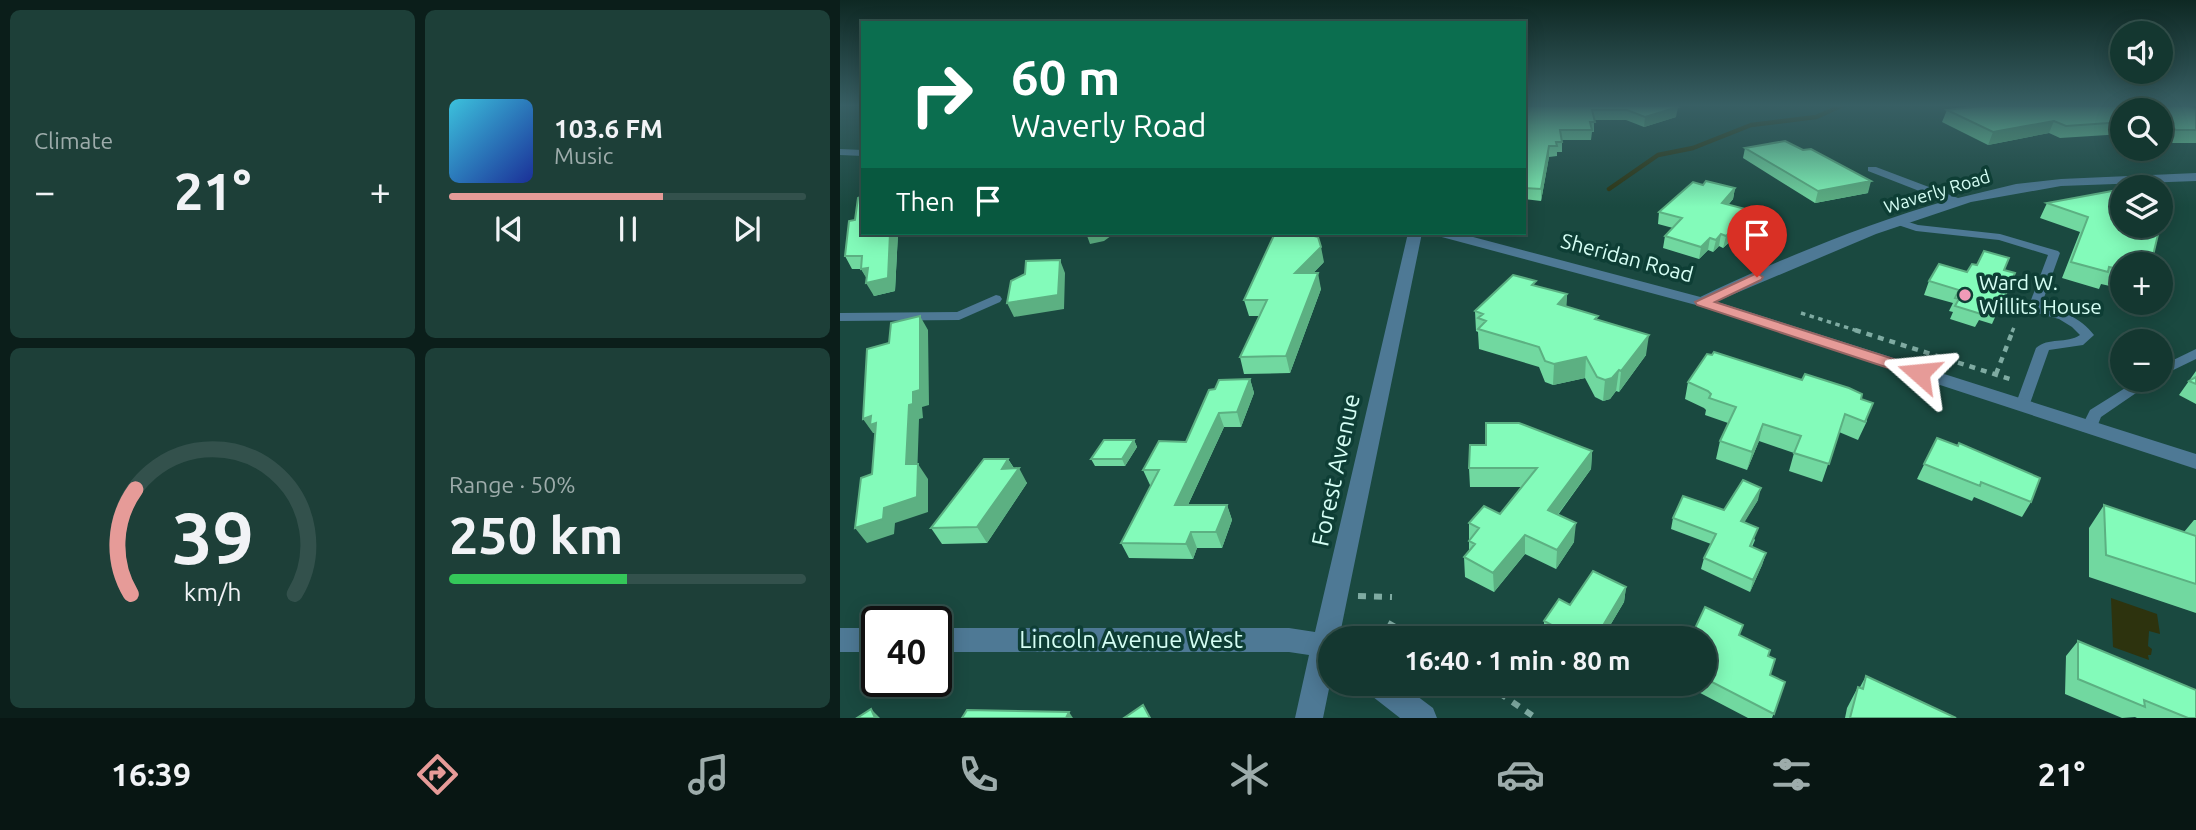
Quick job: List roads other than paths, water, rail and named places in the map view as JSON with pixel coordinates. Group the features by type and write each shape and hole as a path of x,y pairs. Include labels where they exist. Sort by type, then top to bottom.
{"street":[{"path":"840,152 861,153"},
{"path":"1872,169 1955,201"},
{"name":"Waverly Road","path":"1702,302 1896,221 1955,201 2052,183 2114,178 2196,177"},
{"name":"Forest Avenue","path":"1330,626 1415,235"},
{"name":"Sheridan Road","path":"1451,235 1702,302 2196,462"},
{"path":"840,640 861,640"},
{"name":"Lincoln Avenue West","path":"952,640 1289,640 1318,645"},
{"name":"Forest Avenue","path":"1309,718 1318,682"},
{"path":"1394,696 1423,718"}],"lane":[{"path":"1896,221 1916,228 2000,237 2054,253 2034,308 2067,319 2080,326 2087,335 2077,343 2051,344 2043,348 2023,406"},
{"path":"840,317 959,316 996,299"},
{"path":"2173,365 2196,353"},
{"path":"2089,428 2095,414 2129,392"}],"waterway":[{"path":"1609,189 1658,155 1693,148 1714,140"}],"place":[{"name":"Ward W. Willits House","path":"1965,295"}]}
